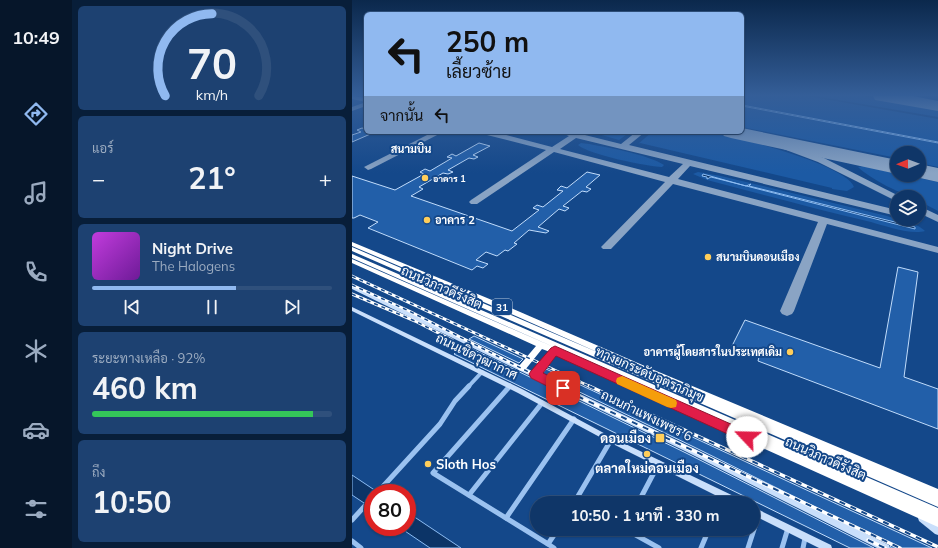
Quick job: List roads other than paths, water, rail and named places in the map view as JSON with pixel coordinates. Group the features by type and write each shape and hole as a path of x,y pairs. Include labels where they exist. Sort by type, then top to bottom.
{"highway":[{"name":"ถนนวิภาวดีรังสิต","path":"352,244 938,494"},
{"name":"ทางยกระดับอุตราภิมุข","path":"352,250 938,502"},
{"name":"ทางยกระดับอุตราภิมุข","path":"352,256 938,513"},
{"name":"ถนนวิภาวดีรังสิต","path":"352,262 938,522"},
{"path":"522,368 541,345"},
{"path":"535,374 555,351"}],"main road":[{"name":"ถนนกำแพงเพชร 6","path":"352,286 535,374 886,548"},
{"name":"ถนนเชิดวุฒากาศ","path":"352,309 510,386 611,440 726,496"},
{"path":"914,512 938,531"},
{"path":"760,514 828,548"}],"street":[{"path":"385,484 440,424 455,400 482,372"},
{"path":"510,386 434,473 554,548"},
{"path":"469,495 542,403"},
{"path":"506,518 574,419"},
{"path":"578,496 611,440"},
{"path":"642,496 659,463"},
{"path":"352,520 364,507"},
{"path":"782,548 788,528"},
{"path":"548,544 553,536"},
{"path":"638,536 659,548"},
{"path":"701,548 706,536"},
{"path":"748,548 751,536"},
{"path":"803,548 805,536"},
{"path":"352,541 360,548"}],"railway":[{"path":"352,276 591,387"},
{"path":"352,285 409,311 557,386"},
{"path":"352,294 415,321 452,340"},
{"path":"557,386 900,548"},
{"path":"589,386 938,547"},
{"path":"868,540 885,548"}],"place":[{"name":"อาคาร 1","path":"425,178"},
{"name":"อาคาร 2","path":"427,220"},
{"name":"สนามบินดอนเมือง","path":"708,257"},
{"name":"อาคารผู้โดยสารในประเทศเดิม","path":"790,352"},
{"name":"ดอนเมือง","path":"660,438"},
{"name":"ตลาดใหม่ดอนเมือง","path":"647,454"},
{"name":"Sloth Hos","path":"428,464"}],"district":[{"name":"สนามบิน","path":"411,149"}]}
